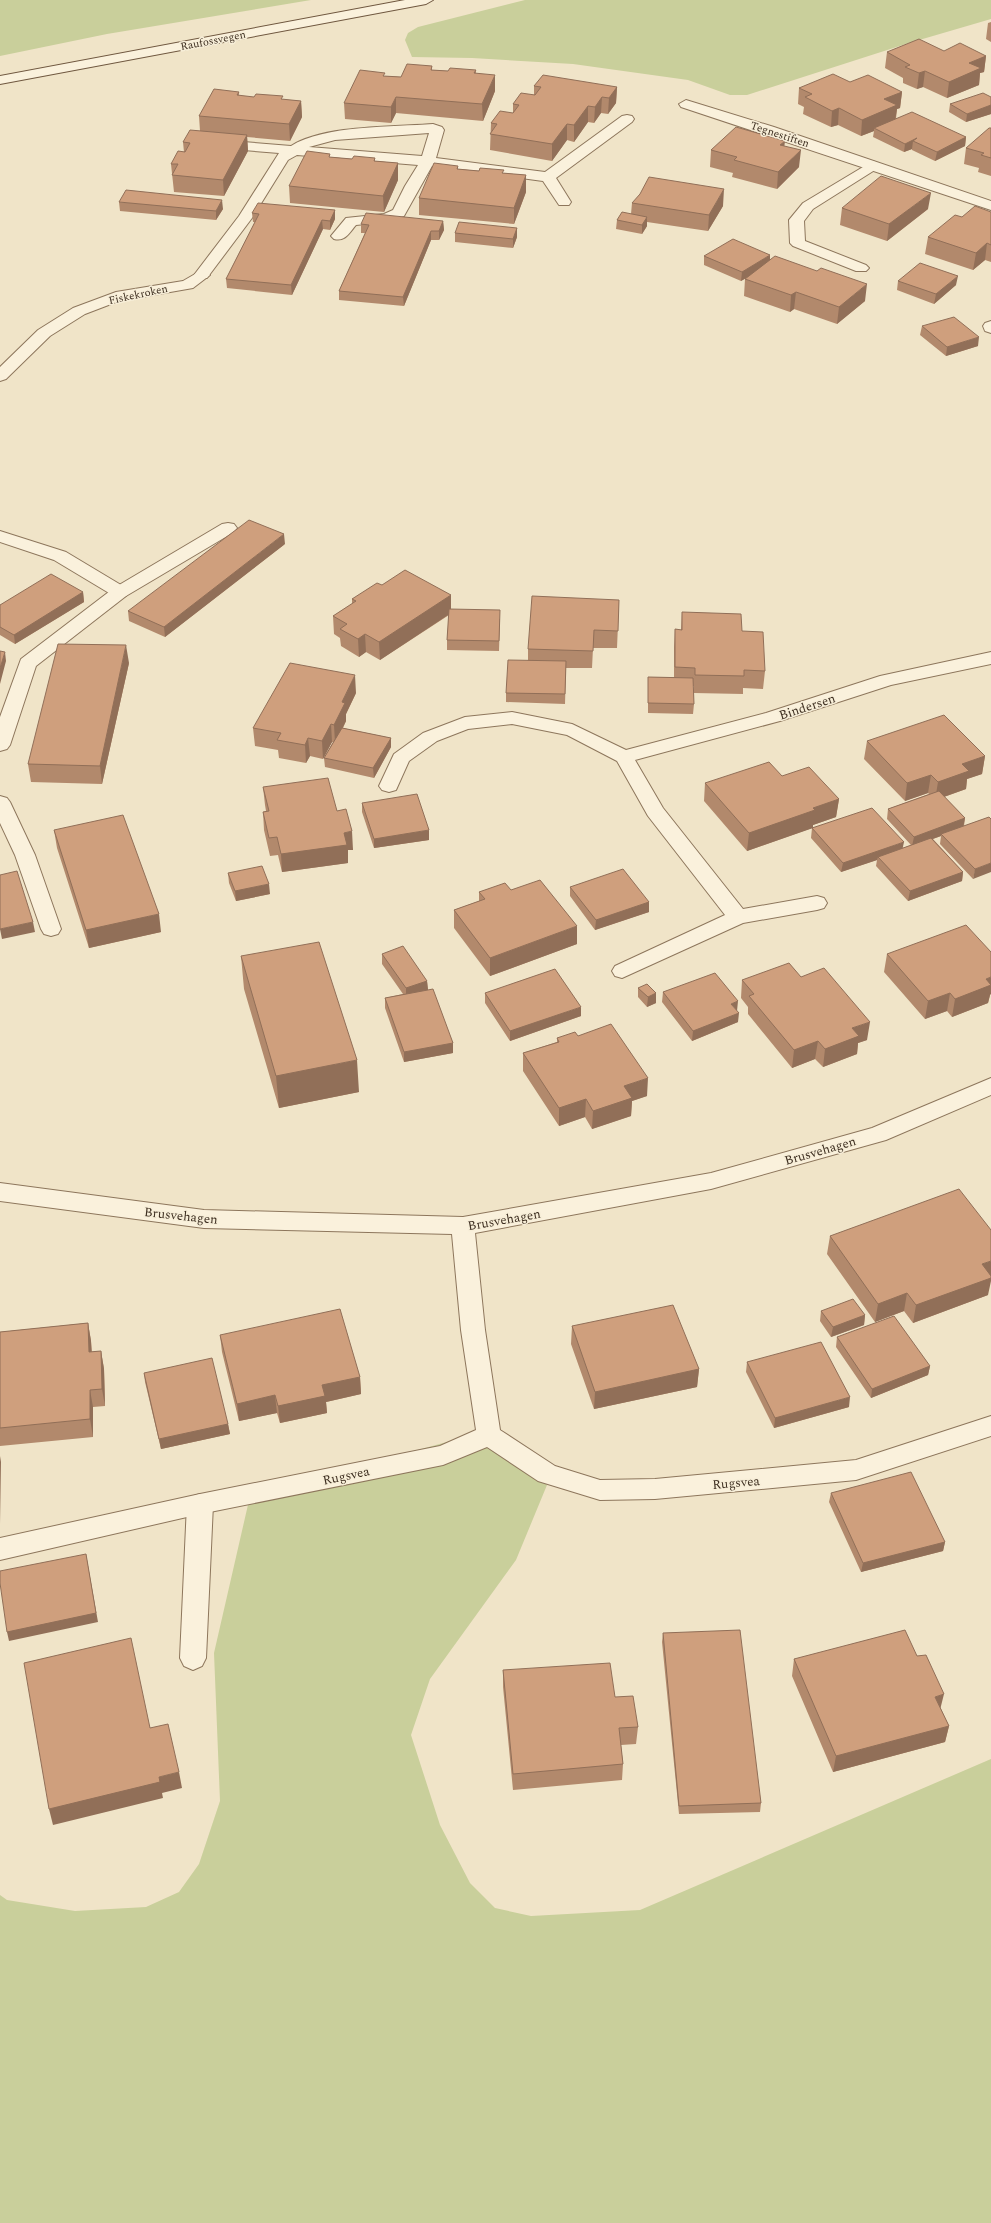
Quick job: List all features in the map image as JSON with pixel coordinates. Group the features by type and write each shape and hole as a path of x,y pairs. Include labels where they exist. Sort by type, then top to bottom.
{"street":[{"name":"Raufossvegen","path":"0,80 426,0"},
{"name":"Tegnestiften","path":"686,104 873,165 991,206"},
{"path":"204,143 428,161 548,177 627,119"},
{"path":"293,151 304,144 334,136 433,128 437,130 428,161 412,186 399,213 386,218 351,221 339,236"},
{"name":"Fiskekroken","path":"0,376 44,333 79,311 116,297 188,285 202,275 245,218 283,157 293,151"},
{"path":"861,268 798,243 796,220 808,206 873,165"},
{"path":"548,177 564,202"},
{"path":"0,745 28,663 120,592 228,528"},
{"path":"0,536 60,556 120,592"},
{"name":"Bindersen","path":"624,757 773,717 887,680 991,658"},
{"path":"389,786 401,758 430,738 465,723 512,718 572,730 624,757 655,811 738,917"},
{"path":"0,802 26,855 51,929"},
{"path":"622,972 738,917 817,903"},
{"name":"Brusvehagen","path":"0,1192 204,1219 463,1226 711,1181 878,1134 991,1086"},
{"path":"463,1226 473,1330 489,1435"},
{"name":"Rugsvea","path":"0,1549 200,1504 443,1455 489,1435 547,1474 600,1490 655,1489 856,1470 991,1426"},
{"path":"193,1658 200,1504"}],"green space":[{"path":"0,0 311,0 107,34 0,56"},
{"path":"525,0 991,0 991,19 909,43 747,95 730,95 688,80 573,64 472,58 412,57 405,40 408,33 418,27"},
{"path":"494,1429 547,1485 516,1560 430,1679 411,1735 440,1825 470,1883 495,1908 531,1916 640,1910 991,1759 991,2223 0,2223 0,1895 7,1900 75,1911 146,1907 179,1892 199,1864 220,1801 214,1653 250,1496"}],"building":[{"path":"919,39 944,51 960,43 986,56 969,63 981,68 949,82 925,71 919,73 905,67 910,65 887,52"},
{"path":"407,64 432,66 431,70 448,71 450,68 476,70 474,73 495,75 482,104 396,97 391,107 344,103 360,70 385,73 383,76 401,77"},
{"path":"833,74 850,82 868,75 902,92 884,99 897,105 862,120 839,108 832,111 805,97 812,94 799,88"},
{"path":"543,75 617,87 609,98 602,97 595,107 588,106 574,125 567,124 552,144 490,134 497,124 491,123 500,111 513,113 519,105 513,104 521,93 535,95 541,87 534,86"},
{"path":"214,89 239,92 237,95 254,97 256,94 283,96 281,99 301,101 289,124 199,116"},
{"path":"983,93 991,97 991,105 967,114 950,104"},
{"path":"912,112 966,137 937,152 913,141 917,138 905,144 874,128"},
{"path":"736,127 785,141 780,145 801,150 778,172 734,160 737,157 711,150"},
{"path":"989,128 991,128 991,158 981,155 984,153 966,148"},
{"path":"190,130 247,135 223,180 172,175 178,164 171,164 178,151 185,152 190,143 183,142"},
{"path":"307,151 330,154 329,157 352,159 354,156 375,158 374,161 398,163 383,196 289,186"},
{"path":"434,163 458,166 457,169 479,171 480,168 504,170 502,173 526,175 514,208 419,198"},
{"path":"881,176 931,193 889,224 842,208"},
{"path":"649,177 724,189 709,215 632,203 640,194"},
{"path":"126,190 222,200 216,211 119,202"},
{"path":"258,203 335,210 330,221 322,220 291,285 226,279 259,214 252,213"},
{"path":"975,206 991,212 991,245 987,243 976,253 928,237 955,215 962,217"},
{"path":"622,212 647,217 642,225 617,220"},
{"path":"366,213 443,221 439,231 431,231 403,297 339,291 369,225 361,224"},
{"path":"459,222 517,228 513,239 455,233"},
{"path":"733,239 770,255 742,272 704,256"},
{"path":"775,256 817,271 821,268 867,284 839,307 796,292 791,295 745,279"},
{"path":"920,263 958,276 936,294 898,281"},
{"path":"954,317 979,337 947,347 922,326"},
{"path":"249,520 284,534 164,627 128,611"},
{"path":"405,570 451,595 379,642 365,634 358,639 340,629 347,624 333,616 356,601 352,599 377,583 382,585"},
{"path":"51,574 83,592 14,635 0,627 0,605"},
{"path":"532,596 619,600 618,631 594,630 593,651 528,649"},
{"path":"449,609 500,610 499,641 447,640"},
{"path":"682,612 741,614 742,631 763,632 765,671 744,670 744,676 695,675 695,668 675,667 675,629 682,630"},
{"path":"58,644 126,645 100,766 28,764"},
{"path":"0,651 5,652 0,668"},
{"path":"508,660 566,661 565,694 506,693"},
{"path":"290,663 355,675 342,702 345,703 334,725 331,724 322,741 308,738 305,745 277,740 281,733 253,728"},
{"path":"648,677 693,678 694,704 648,703"},
{"path":"944,715 985,756 962,764 969,771 938,782 931,775 907,783 867,741"},
{"path":"342,728 391,738 373,768 324,758"},
{"path":"769,762 782,776 809,767 839,799 813,808 815,810 749,833 705,783"},
{"path":"328,778 337,811 346,809 352,831 344,833 347,845 281,854 277,837 269,838 263,812 269,811 263,787"},
{"path":"939,791 965,818 914,837 888,809"},
{"path":"417,794 429,830 374,839 362,803"},
{"path":"872,808 904,842 843,863 812,828"},
{"path":"123,815 159,914 86,930 54,830"},
{"path":"989,817 991,819 991,863 975,869 941,834"},
{"path":"931,838 963,872 910,891 878,857"},
{"path":"262,866 269,884 235,891 228,873"},
{"path":"623,869 649,902 596,920 570,887"},
{"path":"17,871 33,922 0,929 0,875"},
{"path":"540,880 577,926 490,958 454,910 485,899 479,892 505,883 511,890"},
{"path":"966,925 991,952 991,977 986,979 991,985 955,999 950,993 928,1001 887,954"},
{"path":"319,942 357,1060 276,1076 241,956"},
{"path":"403,946 427,981 406,988 382,954"},
{"path":"789,963 801,977 824,968 870,1022 852,1028 859,1036 825,1049 818,1041 794,1050 749,996 754,994 742,980"},
{"path":"555,969 581,1007 510,1031 485,993"},
{"path":"715,973 738,1001 731,1004 739,1013 693,1031 663,992"},
{"path":"647,984 656,993 648,997 638,988"},
{"path":"433,989 453,1043 404,1052 385,998"},
{"path":"611,1024 648,1078 624,1086 632,1098 593,1111 586,1099 559,1108 523,1053 559,1042 557,1038 575,1032 578,1036"},
{"path":"959,1189 991,1230 991,1261 982,1264 991,1278 916,1305 907,1293 878,1304 830,1236"},
{"path":"853,1299 865,1315 833,1327 821,1311"},
{"path":"673,1305 699,1369 595,1392 572,1326"},
{"path":"340,1309 360,1377 322,1385 325,1396 278,1406 275,1395 237,1404 220,1335"},
{"path":"894,1316 930,1366 872,1389 837,1337"},
{"path":"88,1323 89,1352 101,1351 102,1389 90,1390 90,1419 0,1428 0,1332"},
{"path":"821,1342 850,1397 775,1418 747,1362"},
{"path":"212,1358 228,1424 159,1439 144,1373"},
{"path":"911,1472 945,1542 863,1563 831,1493"},
{"path":"86,1554 96,1613 7,1632 0,1583 0,1571"},
{"path":"740,1630 761,1803 679,1806 663,1633"},
{"path":"905,1630 917,1656 926,1655 944,1694 935,1697 949,1726 836,1756 794,1659"},
{"path":"131,1638 150,1728 168,1724 179,1772 159,1777 160,1782 49,1809 24,1663"},
{"path":"610,1663 615,1697 633,1696 638,1727 619,1728 623,1764 513,1774 503,1670"}]}
